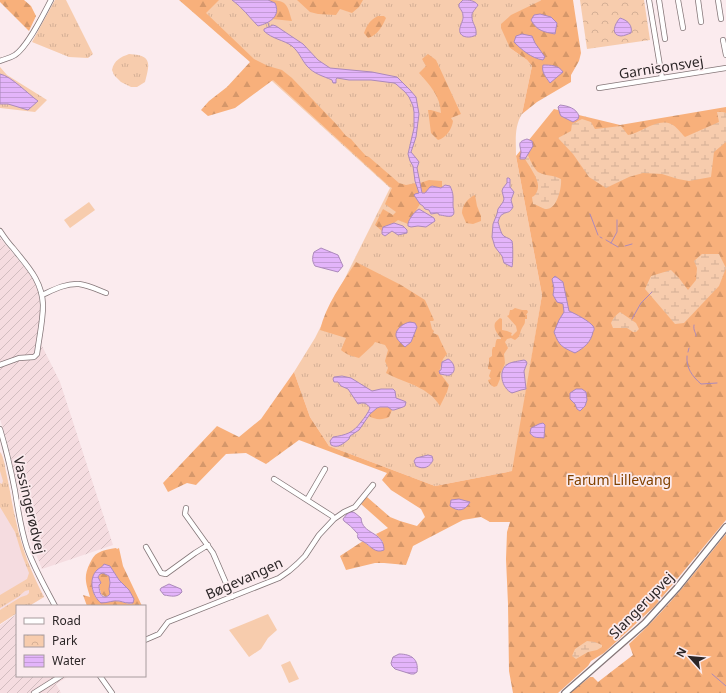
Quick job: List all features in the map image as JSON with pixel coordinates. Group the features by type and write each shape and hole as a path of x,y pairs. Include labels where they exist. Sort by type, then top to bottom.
{"main road":[{"name":"Slangerupvej","path":"565,693 645,622 677,588 726,527"}],"street":[{"path":"0,61 14,56 26,44 51,0"},
{"path":"649,0 662,78"},
{"path":"659,0 665,39"},
{"path":"678,0 683,28"},
{"path":"698,0 702,22"},
{"path":"718,0 721,19"},
{"path":"723,40 726,55"},
{"name":"Garnisonsvej","path":"599,88 726,68"},
{"path":"0,231 38,282 42,295 43,311 37,354 34,357 19,358 0,365"},
{"path":"42,295 59,287 74,284 80,284 106,293"},
{"name":"Vassingerødvej","path":"0,429 27,548 41,580 54,605"},
{"path":"306,500 325,469"},
{"path":"274,479 332,516 334,519"},
{"name":"Bøgevangen","path":"146,640 159,634 168,622 279,578 305,556 315,539 334,519 355,507 372,485"},
{"path":"186,508 185,514 213,553 232,597"},
{"path":"146,547 161,573 166,574 208,545"},
{"path":"34,693 59,677"},
{"path":"101,677 112,693"}],"shaded area":[{"path":"0,238 29,273 38,290 41,344 60,382 113,545 42,569 31,542 7,441 0,419"},
{"path":"0,452 2,454 20,541 29,566 44,597 31,605 16,605 16,614 0,624"},
{"path":"16,615 16,677 67,677 56,684 61,693 0,693 0,625"}],"green space":[{"path":"0,0 24,0 31,6 36,16 29,31 0,2"},
{"path":"55,0 66,0 93,54 88,58 69,57 32,42"},
{"path":"179,0 219,0 206,13 254,59 268,66 282,70 292,78 366,156 399,183 406,185 416,183 419,194 417,193 414,195 420,204 410,218 408,224 398,220 383,227 382,231 375,225 383,209 393,215 396,212 385,204 392,188 273,80 235,108 208,116 201,110 209,101 227,87 250,62"},
{"path":"184,0 541,0 510,48 527,60 532,66 522,114 519,119 517,129 516,156 542,295 513,471 435,486 329,446 310,417 294,372 315,338 390,188"},
{"path":"268,0 283,2 289,11 292,21 272,19 277,11 277,8 275,4"},
{"path":"297,0 363,0 359,7 352,13 340,9 336,15 310,12"},
{"path":"541,0 573,0 581,53 579,61 571,75 571,82 537,102 522,114 532,66 527,60 510,48 501,28 501,24 511,15"},
{"path":"580,0 644,0 650,40 587,49"},
{"path":"378,16 384,16 386,18 377,33 368,38 364,33 365,30 371,21"},
{"path":"129,54 142,56 148,61 148,70 145,82 137,87 131,87 121,82 114,75 112,70 116,61"},
{"path":"428,54 436,60 461,114 451,118 453,121 450,130 444,137 438,140 431,133 428,110 441,113 439,101 431,86 419,73 426,66 422,59"},
{"path":"0,67 7,75 47,100 35,112 0,108"},
{"name":"Farum Lillevang","path":"726,107 726,520 654,607 604,653 591,661 588,666 558,693 513,693 509,671 506,559 507,532 510,522 490,522 481,517 463,520 413,546 406,565 375,563 346,570 340,556 363,541 370,547 383,542 376,534 388,528 361,504 367,497 390,517 400,521 417,526 425,517 421,509 391,490 382,480 387,473 299,440 266,464 246,453 226,454 196,485 187,483 168,492 163,483 217,426 239,437 261,419 294,372 310,417 329,446 435,486 512,471 542,295 516,156 554,109 620,125"},
{"path":"717,112 726,113 726,142 714,152 711,177 689,181 662,174 643,173 629,177 606,188 589,177 573,154 558,138 571,131 572,124 582,119 591,122 595,129 621,126 628,135 639,132 654,124 671,124 675,126 685,137 719,122"},
{"path":"528,155 538,172 561,179 561,187 558,198 549,209 533,204 532,197 537,192 538,184 525,159"},
{"path":"429,180 442,181 442,187 432,186 422,194 420,183"},
{"path":"475,195 481,221 473,224 466,223 462,213 463,207 470,198"},
{"path":"89,202 95,210 70,228 64,220"},
{"path":"702,254 719,254 726,268 719,286 684,323 675,324 645,289 651,276 671,270 688,290 696,280 697,268 694,261"},
{"path":"356,262 401,285 425,300 434,320 430,321 434,331 433,333 438,335 447,354 443,359 439,372 449,385 440,406 424,391 386,373 388,368 385,361 388,350 385,345 375,342 359,358 347,354 341,350 346,338 320,330 330,303"},
{"path":"515,308 527,310 527,319 525,319 520,335 515,340 511,338 507,339 505,342 508,348 504,354 505,363 497,386 494,387 488,380 491,379 489,376 491,370 488,369 488,367 489,358 492,356 493,347 495,347 497,339 501,339 495,330 495,323 500,318 502,319 502,330 512,333 512,336 517,331 516,326 507,316 509,315 510,310"},
{"path":"620,312 636,323 639,329 636,332 633,332 627,328 613,328 611,323"},
{"path":"380,407 388,407 392,410 389,417 379,419 369,416 374,410"},
{"path":"0,452 4,462 24,551 44,597 31,605 16,605 16,614 0,624 0,610 27,595 29,590 25,591 0,608 0,595 27,579 29,573 15,532 0,507 0,483 2,484 3,481 0,471"},
{"path":"726,534 726,693 570,693 590,677 593,677 598,682 633,655 629,644 668,605"},
{"path":"119,548 123,566 142,605 87,605 83,595 90,597 86,584 86,572 93,557 104,550","holes":["103,566 110,566 119,580 132,595 134,601 131,604 120,601 101,602 95,597 92,588 94,575"]},
{"path":"103,573 109,576 110,584 110,594 106,597 101,594 99,585 101,583 98,578 100,574"},
{"path":"268,614 277,630 268,638 261,649 249,657 229,630"},
{"path":"587,641 595,642 602,645 602,647 588,652 576,659 572,656 575,649"},
{"path":"290,661 299,679 289,683 281,665"}],"water":[{"path":"232,0 268,0 275,3 277,12 270,21 258,26"},
{"path":"463,0 473,1 478,5 472,15 476,35 471,37 463,36 460,32 463,16 459,4"},
{"path":"540,14 551,17 557,23 555,34 547,33 533,24 531,20 534,15"},
{"path":"620,18 629,23 631,33 621,36 615,33 615,25"},
{"path":"273,25 303,44 318,60 330,68 372,72 397,77 410,90 416,97 419,114 416,137 411,152 419,162 417,168 422,193 425,193 432,186 441,188 445,185 450,186 453,196 454,214 452,216 439,215 437,213 431,214 429,210 425,209 420,204 414,195 419,193 415,181 413,166 408,154 414,128 414,112 409,97 405,92 394,83 371,80 349,80 337,78 336,83 333,83 332,80 310,69 292,46 264,31 264,29"},
{"path":"522,34 532,36 545,57 543,60 531,56 514,42 516,36"},
{"path":"543,65 557,67 563,72 550,83 543,72"},
{"path":"0,74 14,82 38,101 28,110 8,104 0,104"},
{"path":"560,105 574,109 578,113 578,119 573,122 561,116 558,107"},
{"path":"527,139 532,141 533,146 525,159 520,159 520,142"},
{"path":"507,178 510,179 510,187 514,192 511,200 513,207 509,212 501,215 498,222 503,235 512,241 512,267 504,263 502,256 495,247 492,237 493,224 498,209 504,199 502,191 507,183"},
{"path":"419,209 434,218 435,221 426,227 408,226 411,217"},
{"path":"394,223 403,226 407,230 407,233 398,235 392,231 385,236 382,234 383,227"},
{"path":"321,248 338,255 343,266 338,272 315,266 313,263 314,252"},
{"path":"555,276 563,282 569,311 591,324 594,328 589,342 575,353 562,346 554,332 564,312 563,304 557,302 553,295 554,288 552,279"},
{"path":"410,322 415,323 417,327 411,342 405,347 397,339 396,333 400,327"},
{"path":"448,359 454,366 454,371 450,375 440,374 439,371 441,370 442,362"},
{"path":"524,360 527,363 524,371 526,389 512,393 503,384 503,370 509,363"},
{"path":"342,376 351,378 372,391 393,389 395,391 396,398 406,402 405,406 394,410 388,407 377,408 370,414 359,430 350,436 349,439 343,444 334,446 331,445 330,441 333,437 345,434 355,429 370,408 365,403 358,404 348,389 341,386 338,382 334,382 334,377"},
{"path":"576,389 582,389 586,392 587,400 585,406 580,411 570,399 570,393"},
{"path":"543,423 545,425 544,438 533,436 530,433 531,428"},
{"path":"428,455 432,456 433,460 430,464 424,468 416,466 414,461 416,458"},
{"path":"459,499 470,502 464,509 461,510 450,506 451,500"},
{"path":"351,511 361,518 365,528 381,539 384,550 378,551 373,549 359,539 358,534 343,519"},
{"path":"104,564 110,566 119,580 129,590 134,599 133,603 117,601 101,603 95,596 92,587 94,574","holes":["103,573 109,576 110,594 103,597 100,591 99,585 101,583 98,577"]},
{"path":"169,584 181,589 182,592 176,596 164,595 160,590"},
{"path":"399,654 407,655 413,658 417,664 417,672 411,674 395,669 392,666 391,663 393,657"}],"waterway":[{"path":"590,214 598,235"},
{"path":"611,243 617,232 617,220"},
{"path":"606,240 618,247"},
{"path":"625,246 632,244"},
{"path":"632,319 641,303 652,292"},
{"path":"694,325 696,336"},
{"path":"688,352 689,348"},
{"path":"687,356 690,372 701,384 717,383"},
{"path":"712,674 726,686"}]}
